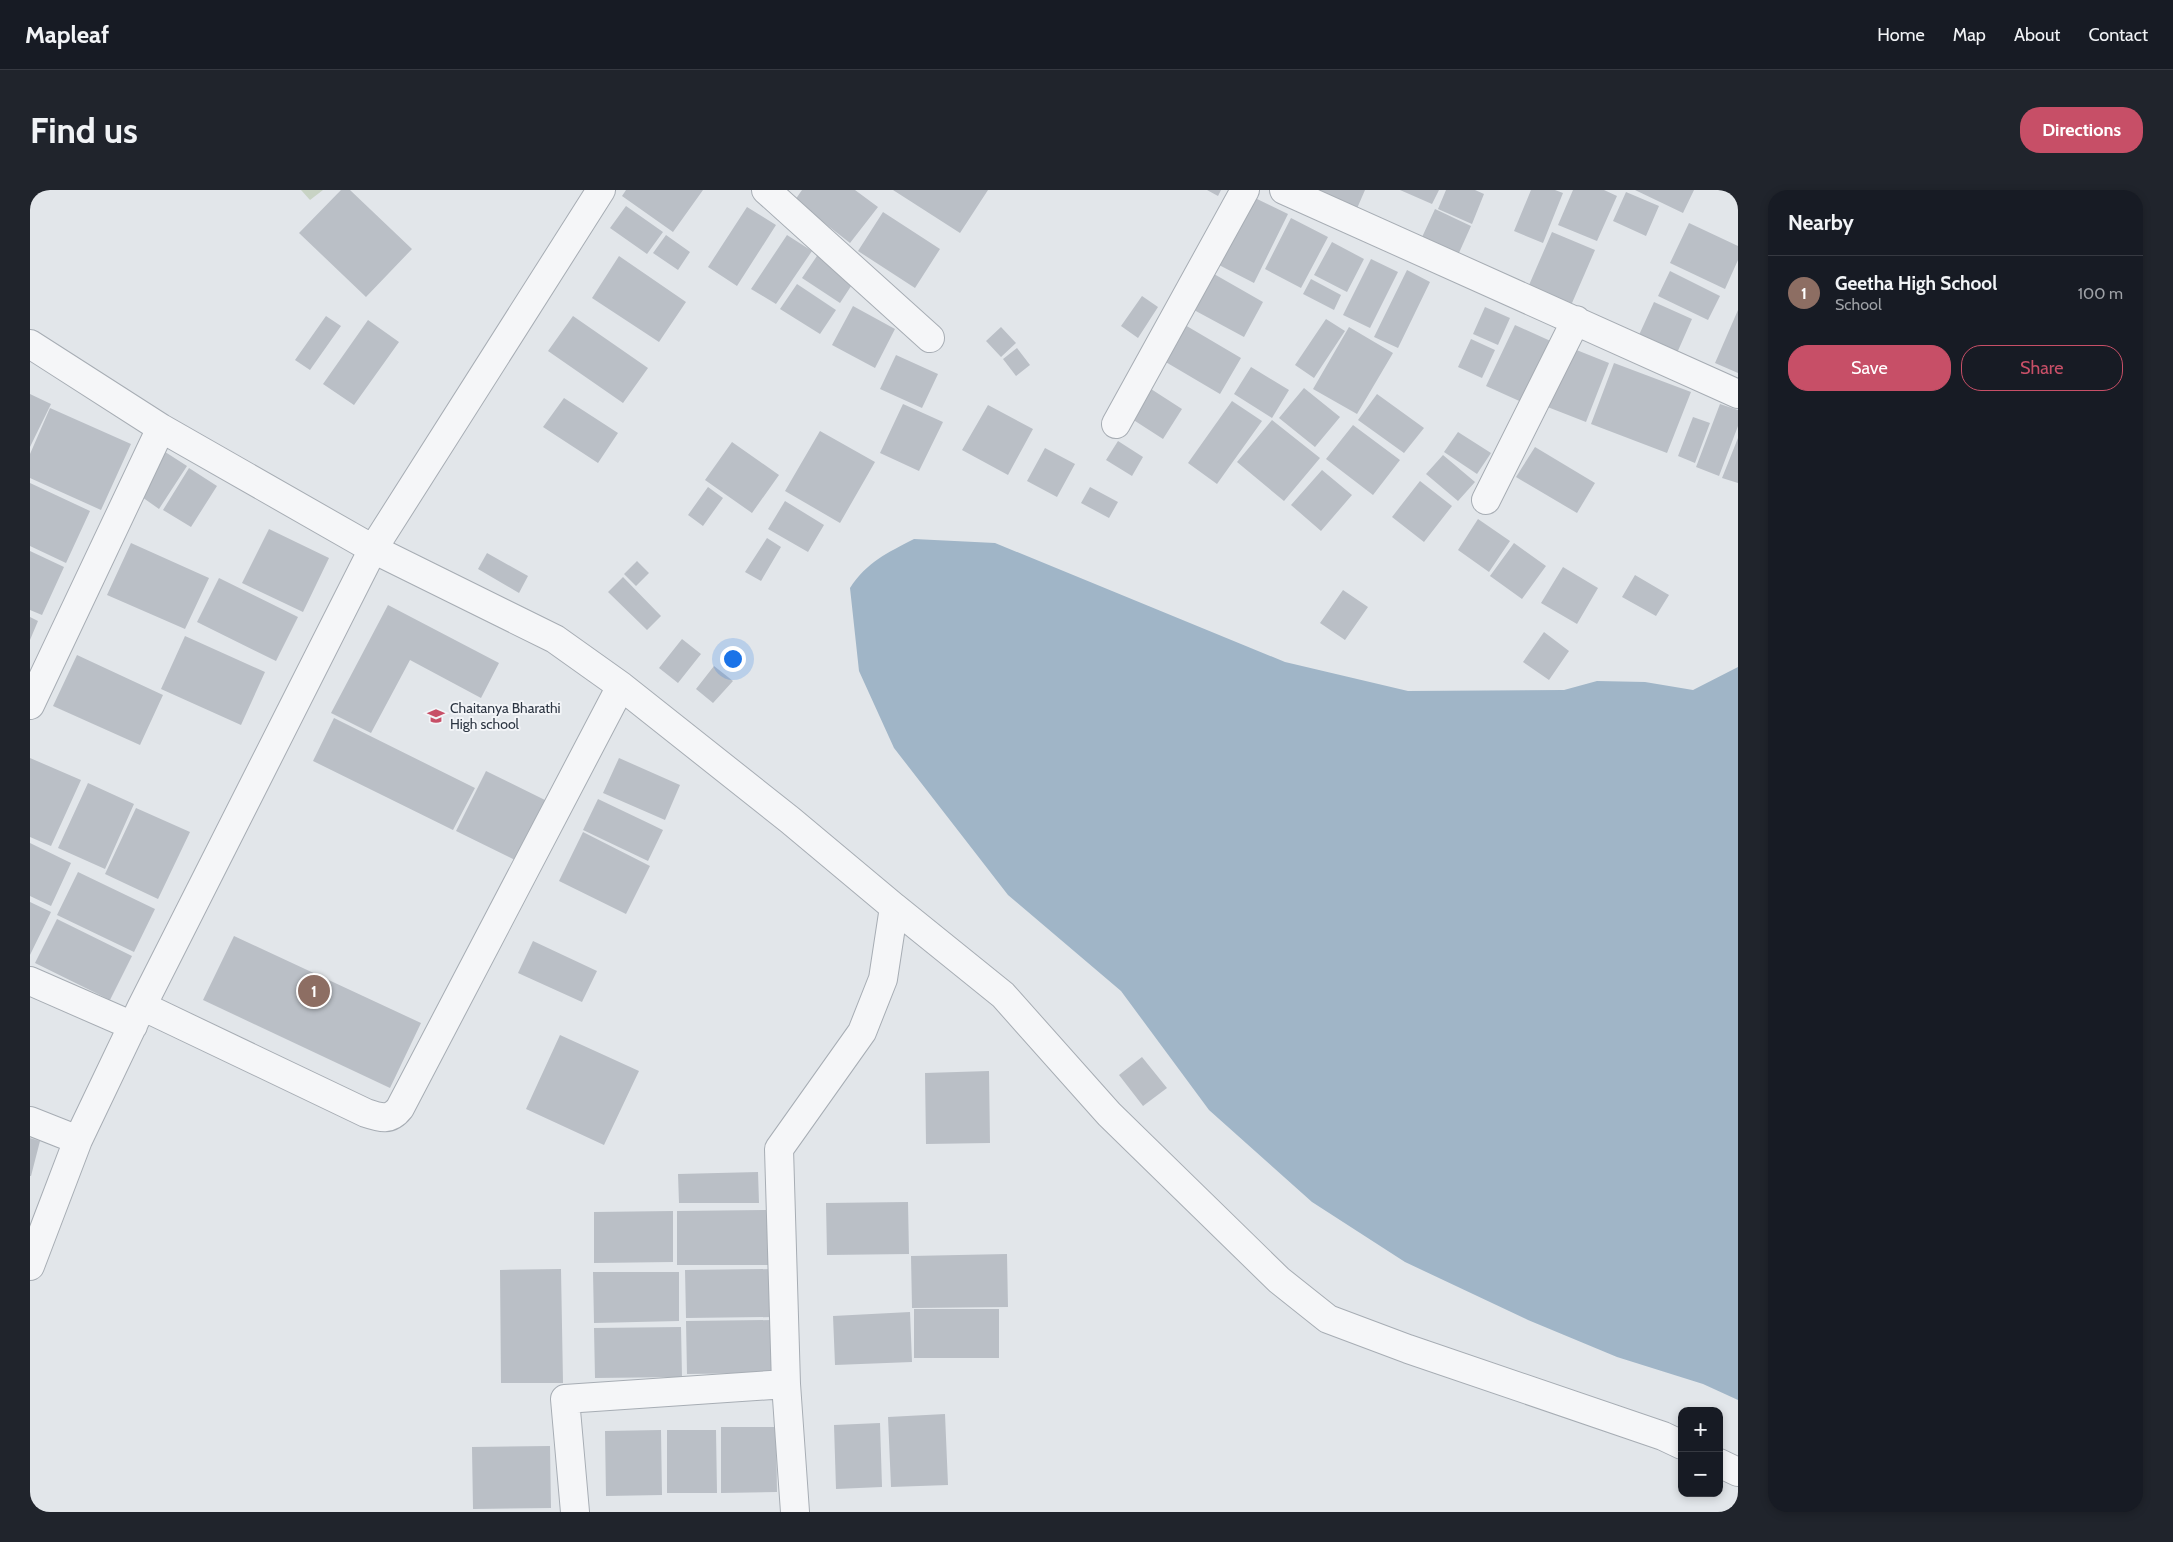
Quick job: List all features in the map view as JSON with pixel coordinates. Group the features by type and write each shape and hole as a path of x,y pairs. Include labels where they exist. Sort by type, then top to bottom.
{"street":[{"path":"30,1266 78,1140 138,1016 373,549 601,190"},
{"path":"766,190 930,338"},
{"path":"1116,424 1245,190"},
{"path":"1284,190 1738,394"},
{"path":"1486,500 1576,320"},
{"path":"30,344 161,428 373,549 556,639 621,686 790,820 1003,995 1116,1121 1279,1280 1328,1319 1408,1349 1663,1436 1678,1443"},
{"path":"30,705 161,428"},
{"path":"30,981 138,1016 366,1113 382,1118 394,1116 400,1108 621,686"},
{"path":"795,1512 786,1384 779,1150 862,1032 883,979 894,907"},
{"path":"30,1121 78,1140"},
{"path":"575,1512 565,1399 786,1384"},
{"path":"1723,1465 1738,1472"}],"green space":[{"path":"301,190 323,190 310,200"}],"water":[{"path":"914,539 995,543 1285,662 1408,691 1564,690 1597,681 1645,682 1693,690 1738,667 1738,1400 1703,1384 1617,1357 1528,1320 1405,1262 1312,1202 1209,1110 1121,991 1008,895 894,748 859,671 850,588 863,571 886,554"}],"building":[{"path":"341,190 350,190 412,249 366,297 299,233"},
{"path":"626,190 703,190 673,232 622,196"},
{"path":"802,190 855,190 878,207 850,243 795,200"},
{"path":"893,190 988,190 960,233"},
{"path":"1207,190 1221,190 1218,196"},
{"path":"1316,190 1365,190 1352,220"},
{"path":"1400,190 1439,190 1432,204"},
{"path":"1446,190 1475,190 1484,194 1472,224 1438,209"},
{"path":"1531,190 1555,190 1563,193 1543,243 1514,231"},
{"path":"1573,190 1604,190 1617,196 1597,241 1558,225"},
{"path":"1635,190 1694,190 1683,213"},
{"path":"1626,192 1659,206 1646,236 1613,221"},
{"path":"1253,197 1288,214 1254,283 1219,265"},
{"path":"626,206 663,232 647,254 610,228"},
{"path":"747,207 776,225 737,286 708,267"},
{"path":"1435,209 1471,226 1454,264 1417,248"},
{"path":"883,212 940,249 915,288 858,251"},
{"path":"1291,218 1328,237 1301,288 1265,269"},
{"path":"1689,223 1738,246 1738,260 1725,289 1670,263"},
{"path":"1552,232 1595,250 1569,310 1526,292"},
{"path":"666,235 690,252 678,270 653,253"},
{"path":"787,235 812,251 776,304 751,289"},
{"path":"1332,242 1364,259 1347,292 1314,275"},
{"path":"819,253 857,277 840,303 802,278"},
{"path":"619,256 686,302 659,342 592,298"},
{"path":"1371,259 1398,272 1370,328 1343,315"},
{"path":"1407,270 1430,282 1398,348 1374,337"},
{"path":"1670,271 1720,296 1708,320 1658,296"},
{"path":"1214,274 1263,302 1244,337 1194,310"},
{"path":"1311,279 1341,295 1334,310 1303,294"},
{"path":"797,284 836,310 820,334 780,309"},
{"path":"1142,296 1158,307 1138,338 1121,326"},
{"path":"1654,302 1692,319 1677,353 1639,335"},
{"path":"853,306 895,329 875,368 832,345"},
{"path":"1485,307 1510,318 1498,345 1473,334"},
{"path":"1738,310 1738,373 1715,363"},
{"path":"326,316 341,326 310,370 295,360"},
{"path":"573,316 648,368 623,403 548,351"},
{"path":"1326,319 1345,331 1314,378 1295,365"},
{"path":"368,320 399,342 354,405 323,384"},
{"path":"1185,325 1241,358 1220,394 1164,361"},
{"path":"1515,325 1555,343 1526,404 1486,386"},
{"path":"1001,327 1016,343 1001,357 986,341"},
{"path":"1349,327 1393,353 1357,414 1313,389"},
{"path":"1471,339 1495,350 1482,378 1458,367"},
{"path":"1569,347 1609,363 1586,422 1545,406"},
{"path":"1017,348 1030,365 1016,376 1003,359"},
{"path":"896,355 938,374 922,408 880,389"},
{"path":"1614,363 1691,392 1667,453 1591,424"},
{"path":"1251,367 1289,390 1272,418 1234,394"},
{"path":"1304,388 1340,417 1315,447 1279,418"},
{"path":"1151,389 1182,409 1163,439 1132,419"},
{"path":"30,394 51,404 30,447"},
{"path":"1377,394 1424,428 1404,453 1358,420"},
{"path":"564,398 618,433 598,463 543,427"},
{"path":"1232,401 1262,421 1217,484 1188,463"},
{"path":"903,404 943,422 919,471 880,453"},
{"path":"1720,404 1738,410 1738,426 1719,476 1696,467"},
{"path":"988,405 1033,429 1008,475 962,450"},
{"path":"50,408 131,444 101,510 30,478 30,454"},
{"path":"1693,417 1710,423 1695,463 1678,456"},
{"path":"1272,420 1320,458 1284,501 1237,462"},
{"path":"1353,425 1400,460 1373,495 1326,459"},
{"path":"820,431 875,462 840,523 785,491"},
{"path":"1458,432 1491,453 1477,474 1444,452"},
{"path":"1738,438 1738,483 1722,478"},
{"path":"1118,441 1143,457 1132,476 1106,460"},
{"path":"732,442 779,475 752,513 705,480"},
{"path":"1535,447 1595,483 1577,513 1516,477"},
{"path":"159,448 187,466 159,509 132,490"},
{"path":"1045,448 1075,464 1057,497 1027,481"},
{"path":"1443,455 1475,482 1458,501 1426,474"},
{"path":"189,468 217,486 191,527 163,510"},
{"path":"1322,470 1352,495 1321,531 1291,505"},
{"path":"1420,481 1452,506 1424,542 1392,517"},
{"path":"30,483 90,511 66,563 30,546"},
{"path":"708,487 723,498 703,526 688,515"},
{"path":"1090,487 1118,502 1109,518 1081,503"},
{"path":"785,501 824,525 808,552 768,529"},
{"path":"1478,519 1510,541 1489,572 1458,550"},
{"path":"269,529 329,558 303,612 242,583"},
{"path":"767,538 781,547 761,581 745,572"},
{"path":"131,543 209,578 185,629 107,595"},
{"path":"1514,543 1546,566 1522,599 1490,576"},
{"path":"30,551 64,567 42,615 30,610"},
{"path":"487,553 528,576 519,593 478,569"},
{"path":"637,561 649,573 636,586 624,574"},
{"path":"1563,567 1598,588 1577,624 1541,603"},
{"path":"1635,575 1669,595 1656,616 1622,597"},
{"path":"623,577 661,616 647,630 608,592"},
{"path":"219,578 298,617 276,661 197,622"},
{"path":"1343,590 1368,607 1345,640 1320,623"},
{"path":"388,605 499,663 481,698 410,660 371,733 331,713"},
{"path":"30,617 38,621 30,640"},
{"path":"1544,632 1569,651 1549,680 1523,662"},
{"path":"185,636 265,672 241,725 161,689"},
{"path":"682,639 701,654 678,683 659,668"},
{"path":"77,655 163,695 140,745 53,706"},
{"path":"714,666 733,681 713,703 696,689"},
{"path":"334,718 475,788 453,830 313,761"},
{"path":"30,758 81,780 51,846 30,837"},
{"path":"619,758 680,785 665,820 603,793"},
{"path":"486,771 549,802 519,862 456,831"},
{"path":"88,783 134,804 105,869 58,848"},
{"path":"598,799 663,830 648,861 583,830"},
{"path":"136,808 190,832 158,899 105,874"},
{"path":"583,832 650,866 626,914 559,881"},
{"path":"30,843 71,863 51,906 30,896"},
{"path":"78,872 155,909 134,952 57,915"},
{"path":"30,902 51,912 30,955"},
{"path":"57,919 132,956 110,1000 35,963"},
{"path":"234,936 421,1023 390,1088 203,1000"},
{"path":"533,941 597,971 582,1002 518,973"},
{"path":"560,1035 639,1071 604,1145 526,1109"},
{"path":"1142,1057 1167,1088 1143,1106 1119,1075"},
{"path":"989,1071 990,1143 926,1144 925,1073"},
{"path":"30,1138 40,1141 31,1176 30,1176"},
{"path":"758,1172 759,1203 679,1203 678,1174"},
{"path":"908,1202 909,1254 827,1255 826,1203"},
{"path":"771,1210 772,1265 677,1265 677,1211"},
{"path":"673,1211 673,1262 594,1263 594,1212"},
{"path":"1007,1254 1008,1307 912,1308 911,1256"},
{"path":"561,1269 563,1383 501,1383 500,1270"},
{"path":"775,1269 775,1317 686,1318 685,1270"},
{"path":"593,1272 679,1272 679,1321 594,1323"},
{"path":"914,1309 999,1309 999,1358 914,1358"},
{"path":"910,1312 912,1362 835,1365 833,1316"},
{"path":"773,1320 773,1373 687,1374 686,1321"},
{"path":"681,1327 682,1377 595,1378 594,1328"},
{"path":"945,1414 948,1485 891,1487 888,1417"},
{"path":"880,1423 882,1487 836,1489 834,1425"},
{"path":"721,1427 776,1427 777,1492 721,1493"},
{"path":"661,1430 662,1495 606,1496 605,1431"},
{"path":"667,1430 716,1430 717,1493 667,1493"},
{"path":"550,1446 551,1508 473,1509 472,1447"}],"place":[{"name":"Chaitanya Bharathi High school","path":"436,716"},
{"name":"Geetha High School","path":"314,991"}]}
